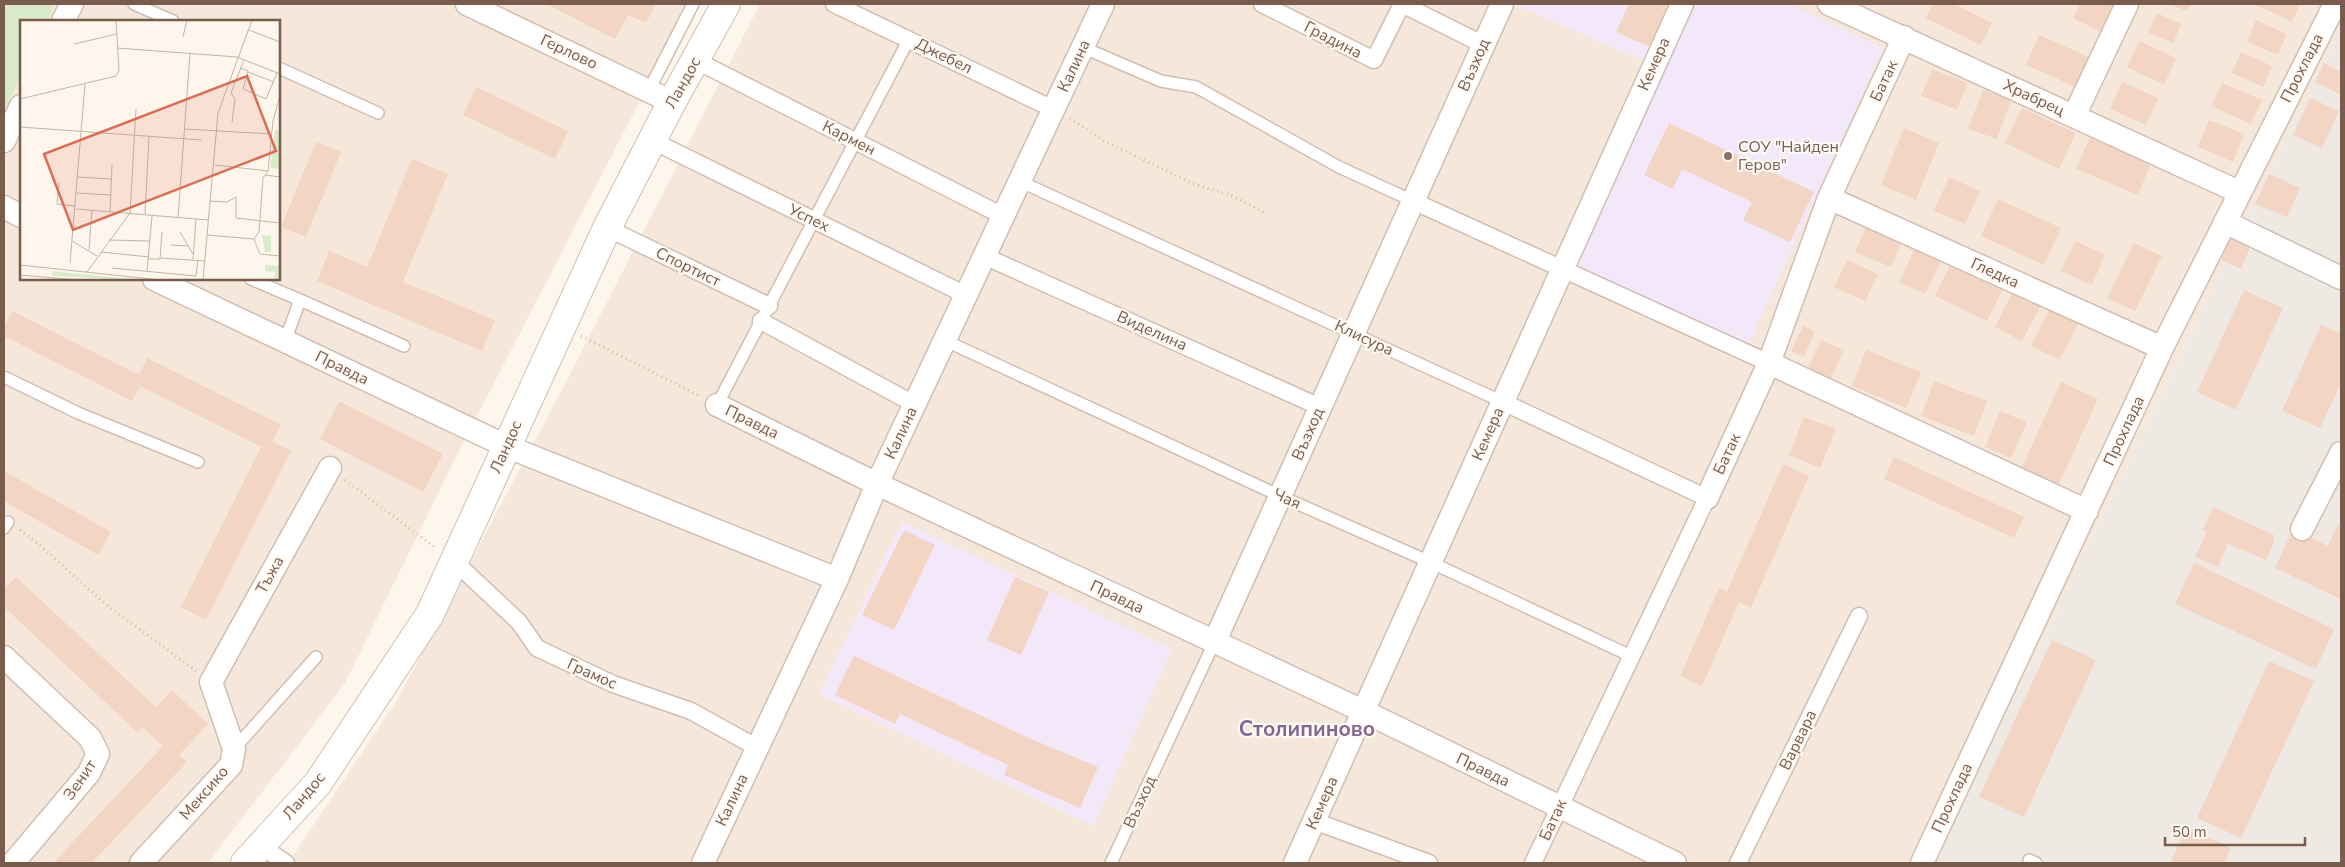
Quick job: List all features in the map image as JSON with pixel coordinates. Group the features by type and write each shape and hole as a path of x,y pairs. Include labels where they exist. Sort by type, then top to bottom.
{"street":[{"path":"64,20 72,4"},
{"name":"Герлово","path":"467,4 660,96"},
{"name":"Ландос","path":"253,854 318,783 430,614 607,228 653,141 660,96 695,60 726,4"},
{"name":"Джебел","path":"834,4 1053,109"},
{"name":"Калина","path":"703,863 756,747 837,579 877,484 914,404 1103,4"},
{"name":"Градина","path":"1262,4 1374,60 1402,4 1484,45"},
{"name":"Възход","path":"1214,643 1502,4"},
{"name":"Кемера","path":"1295,863 1682,4"},
{"name":"Храбрец","path":"1829,4 2240,192"},
{"path":"2074,116 2127,4"},
{"name":"Прохлада","path":"1922,863 2162,348 2334,4"},
{"name":"Батак","path":"1533,863 1770,363 1829,198 1904,38"},
{"name":"Кармен","path":"695,60 1003,216"},
{"path":"4,141 20,108"},
{"name":"Успех","path":"653,141 966,295"},
{"name":"Гледка","path":"1829,198 2162,348"},
{"path":"1413,201 1770,363 2087,511"},
{"path":"4,207 20,215"},
{"path":"2225,222 2341,278"},
{"name":"Спортист","path":"607,228 769,306"},
{"name":"Виделина","path":"984,256 1320,407"},
{"name":"Правда","path":"156,280 506,446 837,579"},
{"path":"761,321 914,404"},
{"name":"Клисура","path":"1503,402 1707,498"},
{"name":"Правда","path":"717,404 877,484 1363,711 1675,863"},
{"path":"2302,529 2341,453"},
{"name":"Тъжа","path":"211,682 330,468"},
{"name":"Грамос","path":"455,562 518,622 536,648 613,684 692,712 756,747"},
{"name":"Варвара","path":"1738,863 1859,616"},
{"name":"Зенит","path":"4,657 90,738 98,754 89,773 12,863"},
{"name":"Мексико","path":"141,863 230,765 234,748 211,682"},
{"path":"1314,821 1429,863"},
{"path":"253,854 286,863"}],"lane":[{"path":"134,4 171,20"},
{"path":"660,96 693,4"},
{"path":"717,404 909,39"},
{"path":"1082,48 1161,81 1196,87 1338,168 1413,201"},
{"path":"280,68 378,112"},
{"name":"Клисура","path":"1019,181 1503,402"},
{"path":"253,280 404,346"},
{"path":"285,341 300,300"},
{"name":"Чая","path":"944,340 1631,656"},
{"path":"4,378 78,413 198,462"},
{"name":"Възход","path":"1111,863 1214,643"},
{"path":"234,748 316,657"}],"path":[{"path":"1053,109 1104,141 1194,184 1230,195 1264,212"},
{"name":"Правда","path":"561,326 717,404"},
{"path":"330,468 455,562"},
{"path":"6,525 41,546 103,602 211,682"}],"shaded area":[{"path":"4,4 690,4 458,453 345,683 208,863 4,863"},
{"path":"760,4 2341,4 2341,25 1934,863 288,863 396,702 565,384"},
{"path":"1513,4 1678,4 1651,64"},
{"name":"СОУ \"Найден Геров\"","path":"1689,4 1790,4 1883,48 1746,350 1574,265"},
{"path":"2341,25 2341,863 1934,863"},
{"path":"902,522 1172,649 1093,826 819,694"}],"green space":[{"path":"4,4 55,4 47,20 20,20 20,77 4,112"}],"building":[{"path":"546,4 656,4 646,23 628,15 615,39"},
{"path":"1629,4 1674,4 1654,49 1616,32"},
{"path":"1933,4 1954,4 1992,23 1981,45 1926,18"},
{"path":"2080,4 2116,4 2103,33 2073,18"},
{"path":"2169,4 2191,4 2187,11"},
{"path":"2254,4 2300,4 2292,22"},
{"path":"2157,13 2181,24 2173,43 2148,32"},
{"path":"2256,20 2287,34 2278,55 2247,42"},
{"path":"2039,35 2089,57 2076,87 2026,65"},
{"path":"2139,41 2176,58 2164,85 2127,67"},
{"path":"2241,52 2272,66 2263,87 2232,73"},
{"path":"2324,63 2341,72 2341,95 2315,82"},
{"path":"1932,69 1968,83 1957,110 1921,96"},
{"path":"2122,82 2158,98 2146,125 2110,109"},
{"path":"2222,83 2262,100 2251,124 2212,106"},
{"path":"476,87 568,131 555,159 463,115"},
{"path":"1983,90 2011,100 1997,139 1968,129"},
{"path":"2310,98 2339,111 2322,148 2293,135"},
{"path":"2022,108 2076,133 2059,169 2005,143"},
{"path":"2209,120 2244,134 2233,162 2198,147"},
{"path":"1669,123 1814,192 1790,242 1743,220 1752,202 1682,169 1673,189 1644,175"},
{"path":"1904,128 1939,143 1916,200 1881,185"},
{"path":"2090,137 2151,163 2138,195 2076,169"},
{"path":"316,142 341,152 306,237 281,227"},
{"path":"412,159 448,174 403,282 495,320 482,351 317,281 329,251 367,267"},
{"path":"2269,174 2300,188 2287,217 2255,204"},
{"path":"1949,177 1980,191 1965,224 1934,211"},
{"path":"1998,199 2061,228 2044,265 1981,236"},
{"path":"1868,223 1903,238 1891,267 1855,252"},
{"path":"2232,234 2252,243 2241,269 2221,260"},
{"path":"2075,241 2105,255 2092,285 2061,271"},
{"path":"2134,243 2162,256 2135,311 2107,298"},
{"path":"1916,246 1942,259 1925,294 1899,282"},
{"path":"1847,260 1878,274 1865,301 1834,287"},
{"path":"1951,262 2004,287 1987,321 1935,296"},
{"path":"2244,290 2283,308 2236,410 2197,392"},
{"path":"2013,291 2041,305 2022,341 1995,327"},
{"path":"2049,310 2078,324 2060,360 2031,346"},
{"path":"12,311 139,375 147,358 281,425 272,441 291,451 206,620 181,607 261,447 140,386 132,401 4,336 4,328"},
{"path":"2321,325 2341,334 2341,383 2320,428 2282,411"},
{"path":"1803,326 1815,331 1804,357 1791,351"},
{"path":"1821,340 1844,350 1828,385 1805,375"},
{"path":"1866,350 1921,372 1906,408 1852,386"},
{"path":"1934,381 1987,401 1974,436 1921,416"},
{"path":"2061,382 2098,399 2058,486 2021,469"},
{"path":"339,401 443,454 423,492 320,439"},
{"path":"2000,411 2027,422 2011,458 1985,447"},
{"path":"1804,417 1836,429 1820,468 1789,455"},
{"path":"1894,457 2024,517 2014,538 1884,479"},
{"path":"1783,464 1809,476 1751,608 1739,602 1702,686 1680,676 1719,588 1727,592"},
{"path":"4,471 111,532 98,555 4,501"},
{"path":"2213,507 2274,535 2274,542 2266,560 2228,544 2218,567 2195,557 2207,532 2203,530"},
{"path":"2338,524 2341,526 2341,599 2275,568 2293,529 2328,546"},
{"path":"904,530 935,545 894,630 862,615"},
{"path":"2194,563 2334,629 2316,669 2175,604"},
{"path":"16,577 156,707 172,690 208,724 179,755 187,762 92,863 53,863 163,746 143,728 138,733 4,607 4,590"},
{"path":"1015,577 1049,592 1021,655 987,640"},
{"path":"2052,640 2096,660 2024,817 1979,797"},
{"path":"854,656 1022,735 1098,767 1080,808 1004,775 1008,765 900,714 895,724 835,695"},
{"path":"2269,661 2314,681 2241,838 2197,818"},
{"path":"2187,827 2231,848 2224,863 2170,863"}],"place":[{"name":"СОУ \"Найден Геров\"","path":"1728,156"}],"district":[{"name":"Столипиново","path":"1307,729"}]}
